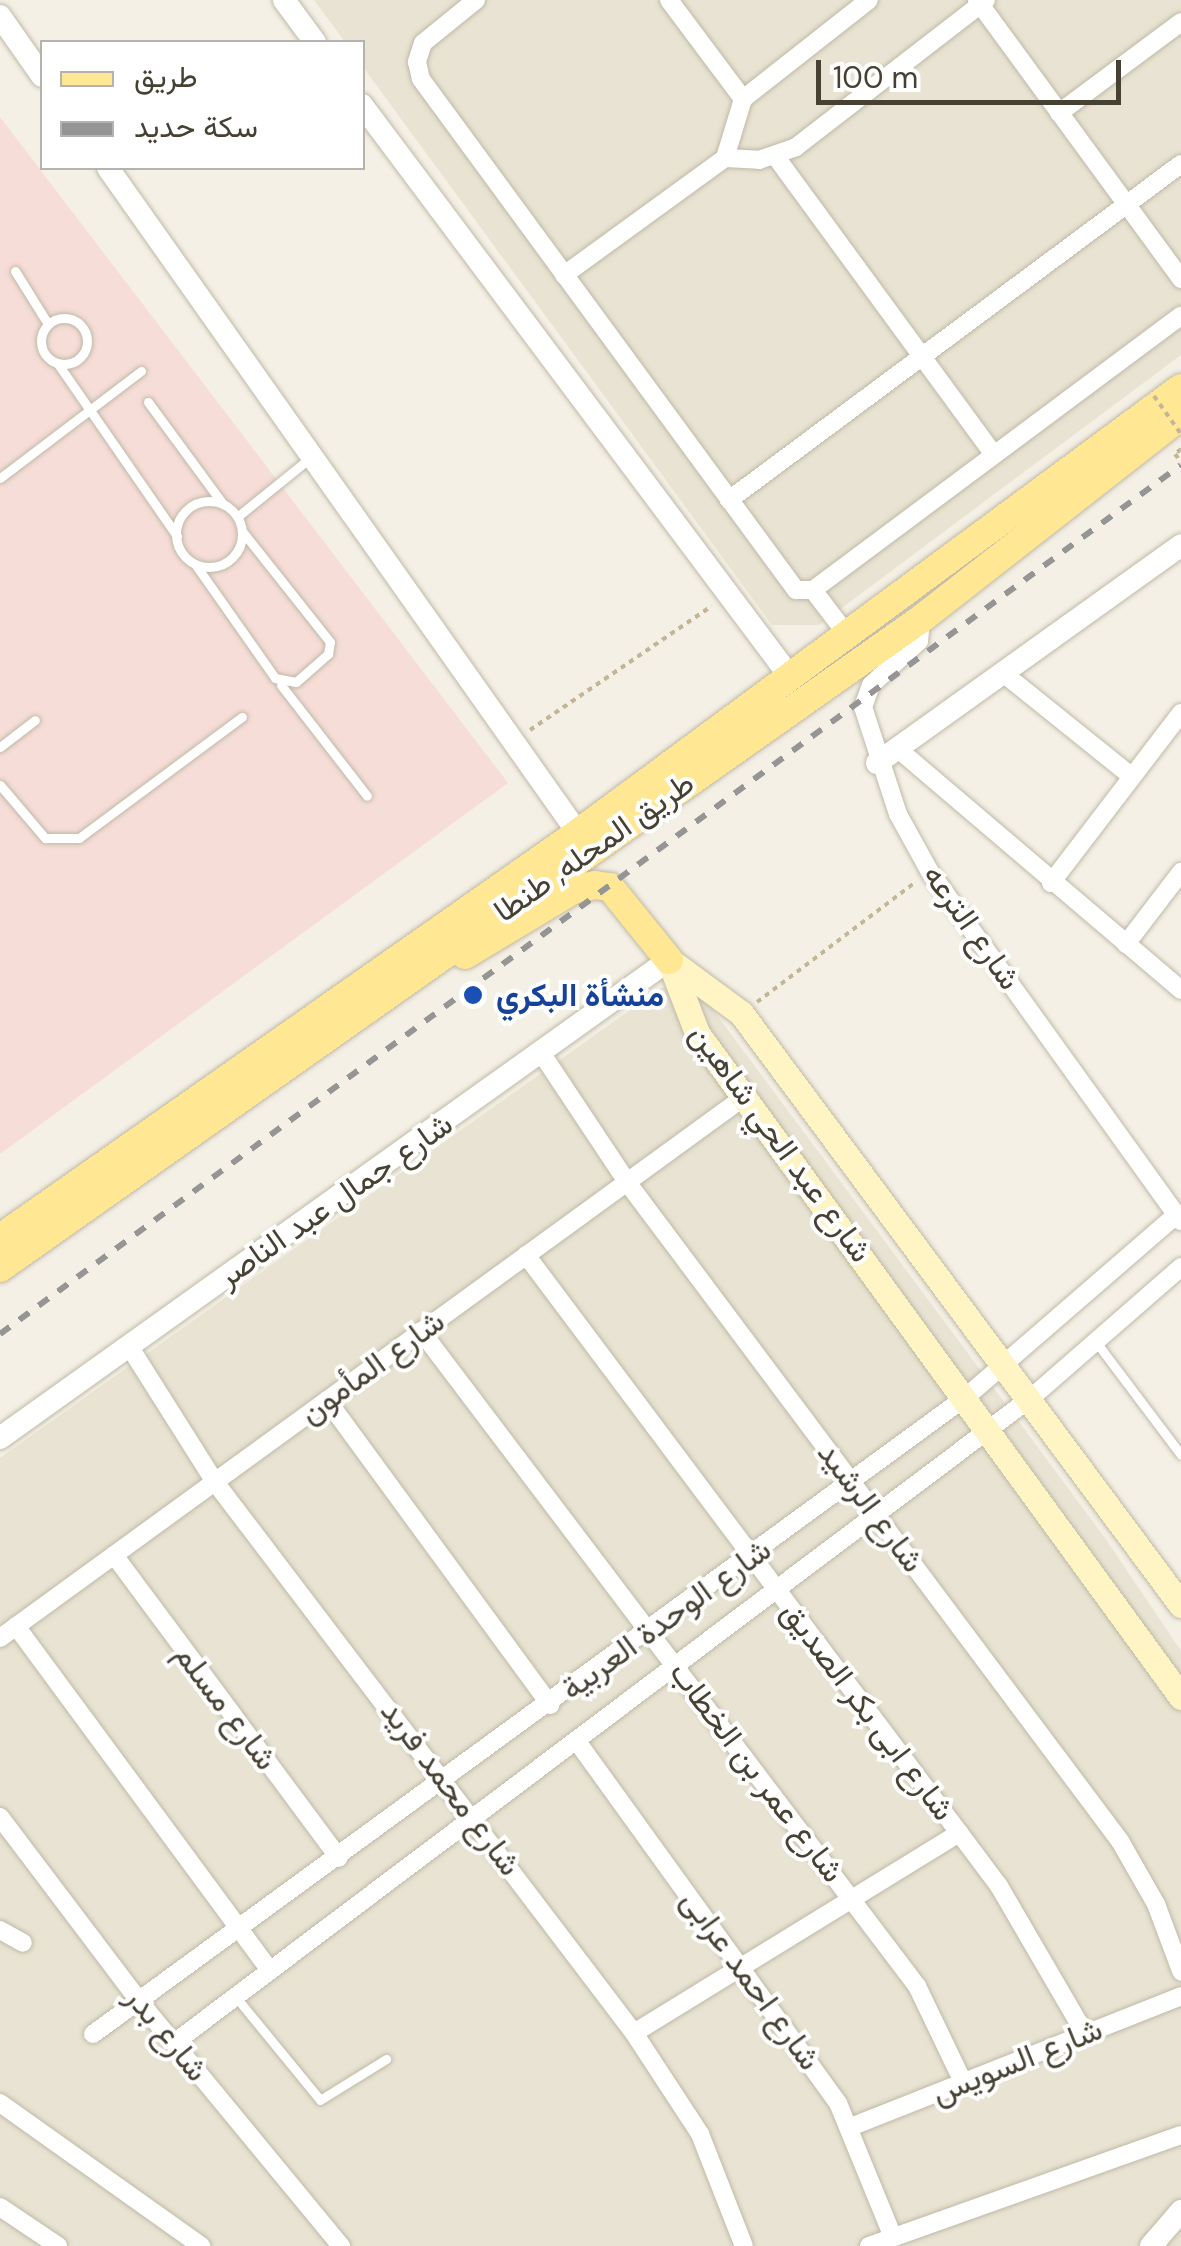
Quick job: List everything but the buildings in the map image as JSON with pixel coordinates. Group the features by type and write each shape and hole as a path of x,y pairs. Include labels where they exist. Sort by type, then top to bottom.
{"main road":[{"name":"طريق المحله, طنطا","path":"0,1238 578,833 848,636 1168,392"},
{"name":"طريق المحله, طنطا","path":"0,1268 921,619 1181,416"},
{"path":"450,949 474,953 574,890 595,885 610,887 669,960"},
{"name":"شارع عبد الحي شاهين","path":"669,960 741,1014 1008,1363 1181,1605"},
{"name":"شارع عبد الحي شاهين","path":"669,960 697,1033 1181,1697"}],"street":[{"path":"284,0 314,40"},
{"path":"476,0 423,43 418,70 792,588 813,590 1181,316"},
{"path":"669,0 743,99"},
{"path":"724,158 743,99 869,0"},
{"path":"564,275 724,158 776,157 818,132 981,2 1181,279"},
{"path":"0,16 40,73"},
{"path":"1060,113 1181,22"},
{"path":"365,110 791,678"},
{"path":"776,157 994,455"},
{"path":"728,500 1181,164"},
{"path":"109,170 578,833"},
{"path":"878,763 1177,554"},
{"path":"813,590 848,636"},
{"name":"شارع الترعه","path":"921,619 919,640 864,700 878,763 930,872 1178,1218"},
{"path":"1004,673 1131,776"},
{"path":"1051,883 1181,713"},
{"path":"898,749 1181,990"},
{"path":"1126,944 1181,872"},
{"name":"شارع جمال عبد الناصر","path":"0,1438 669,960"},
{"name":"شارع الرشيد","path":"542,1054 627,1182 1120,1841 1156,1904 1181,1972"},
{"name":"شارع المأمون","path":"0,1638 744,1096"},
{"name":"شارع الوحدة العربية","path":"93,2034 853,1482 1008,1363 1178,1218"},
{"name":"شارع ابى بكر الصديق","path":"526,1255 959,1833 1030,1932 1085,2034"},
{"name":"شارع الوحدة العربية","path":"174,2043 1032,1397 1181,1267"},
{"name":"شارع عمر بن الخطاب","path":"422,1331 917,1986 963,2082"},
{"name":"شارع محمد فريد","path":"128,1346 215,1482 474,1817 634,2034 700,2134 744,2246"},
{"path":"328,1400 550,1704"},
{"name":"شارع مسلم","path":"114,1555 338,1858"},
{"path":"16,1626 270,1970"},
{"name":"شارع احمد عرابى","path":"576,1740 853,2126 894,2237"},
{"name":"شارع بدر","path":"0,1817 139,2001 340,2246"},
{"path":"634,2034 856,1902 959,1833"},
{"path":"0,1930 23,1944"},
{"name":"شارع السويس","path":"853,2126 1181,1996"},
{"path":"0,2104 201,2246"},
{"path":"869,2246 1181,2134"},
{"path":"0,2207 58,2246"},
{"path":"1151,2246 1181,2211"}],"lane":[{"path":"14,271 48,324"},
{"path":"48,324 73,320 88,340 76,362 58,364"},
{"path":"48,324 40,343 58,364 87,413 279,682 367,796"},
{"path":"0,478 141,371"},
{"path":"148,402 224,504 238,517 242,532 330,642 328,654 296,682 279,682"},
{"path":"238,517 313,455"},
{"path":"176,536 191,507 224,504"},
{"path":"195,564 228,561 242,532"},
{"path":"0,785 35,831 68,841 242,717"},
{"path":"0,747 35,720"},
{"path":"1096,1342 1181,1454"},
{"path":"235,1996 314,2098 331,2098 386,2059"}],"path":[{"path":"1168,392 1181,434"},
{"path":"1181,449 1175,454 1181,462"},
{"path":"514,741 729,595"},
{"path":"741,1014 930,872"}],"shaded area":[{"path":"314,0 1181,0 1181,355 819,625 772,625 365,70 365,40 344,40"},
{"path":"0,117 508,783 0,1154"},
{"path":"661,988 692,988 708,1003 1105,1538 1181,1651 1181,2246 0,2246 0,1458"}],"railway":[{"path":"0,1334 1181,465"}],"place":[{"name":"منشأة البكري","path":"473,995"}]}
